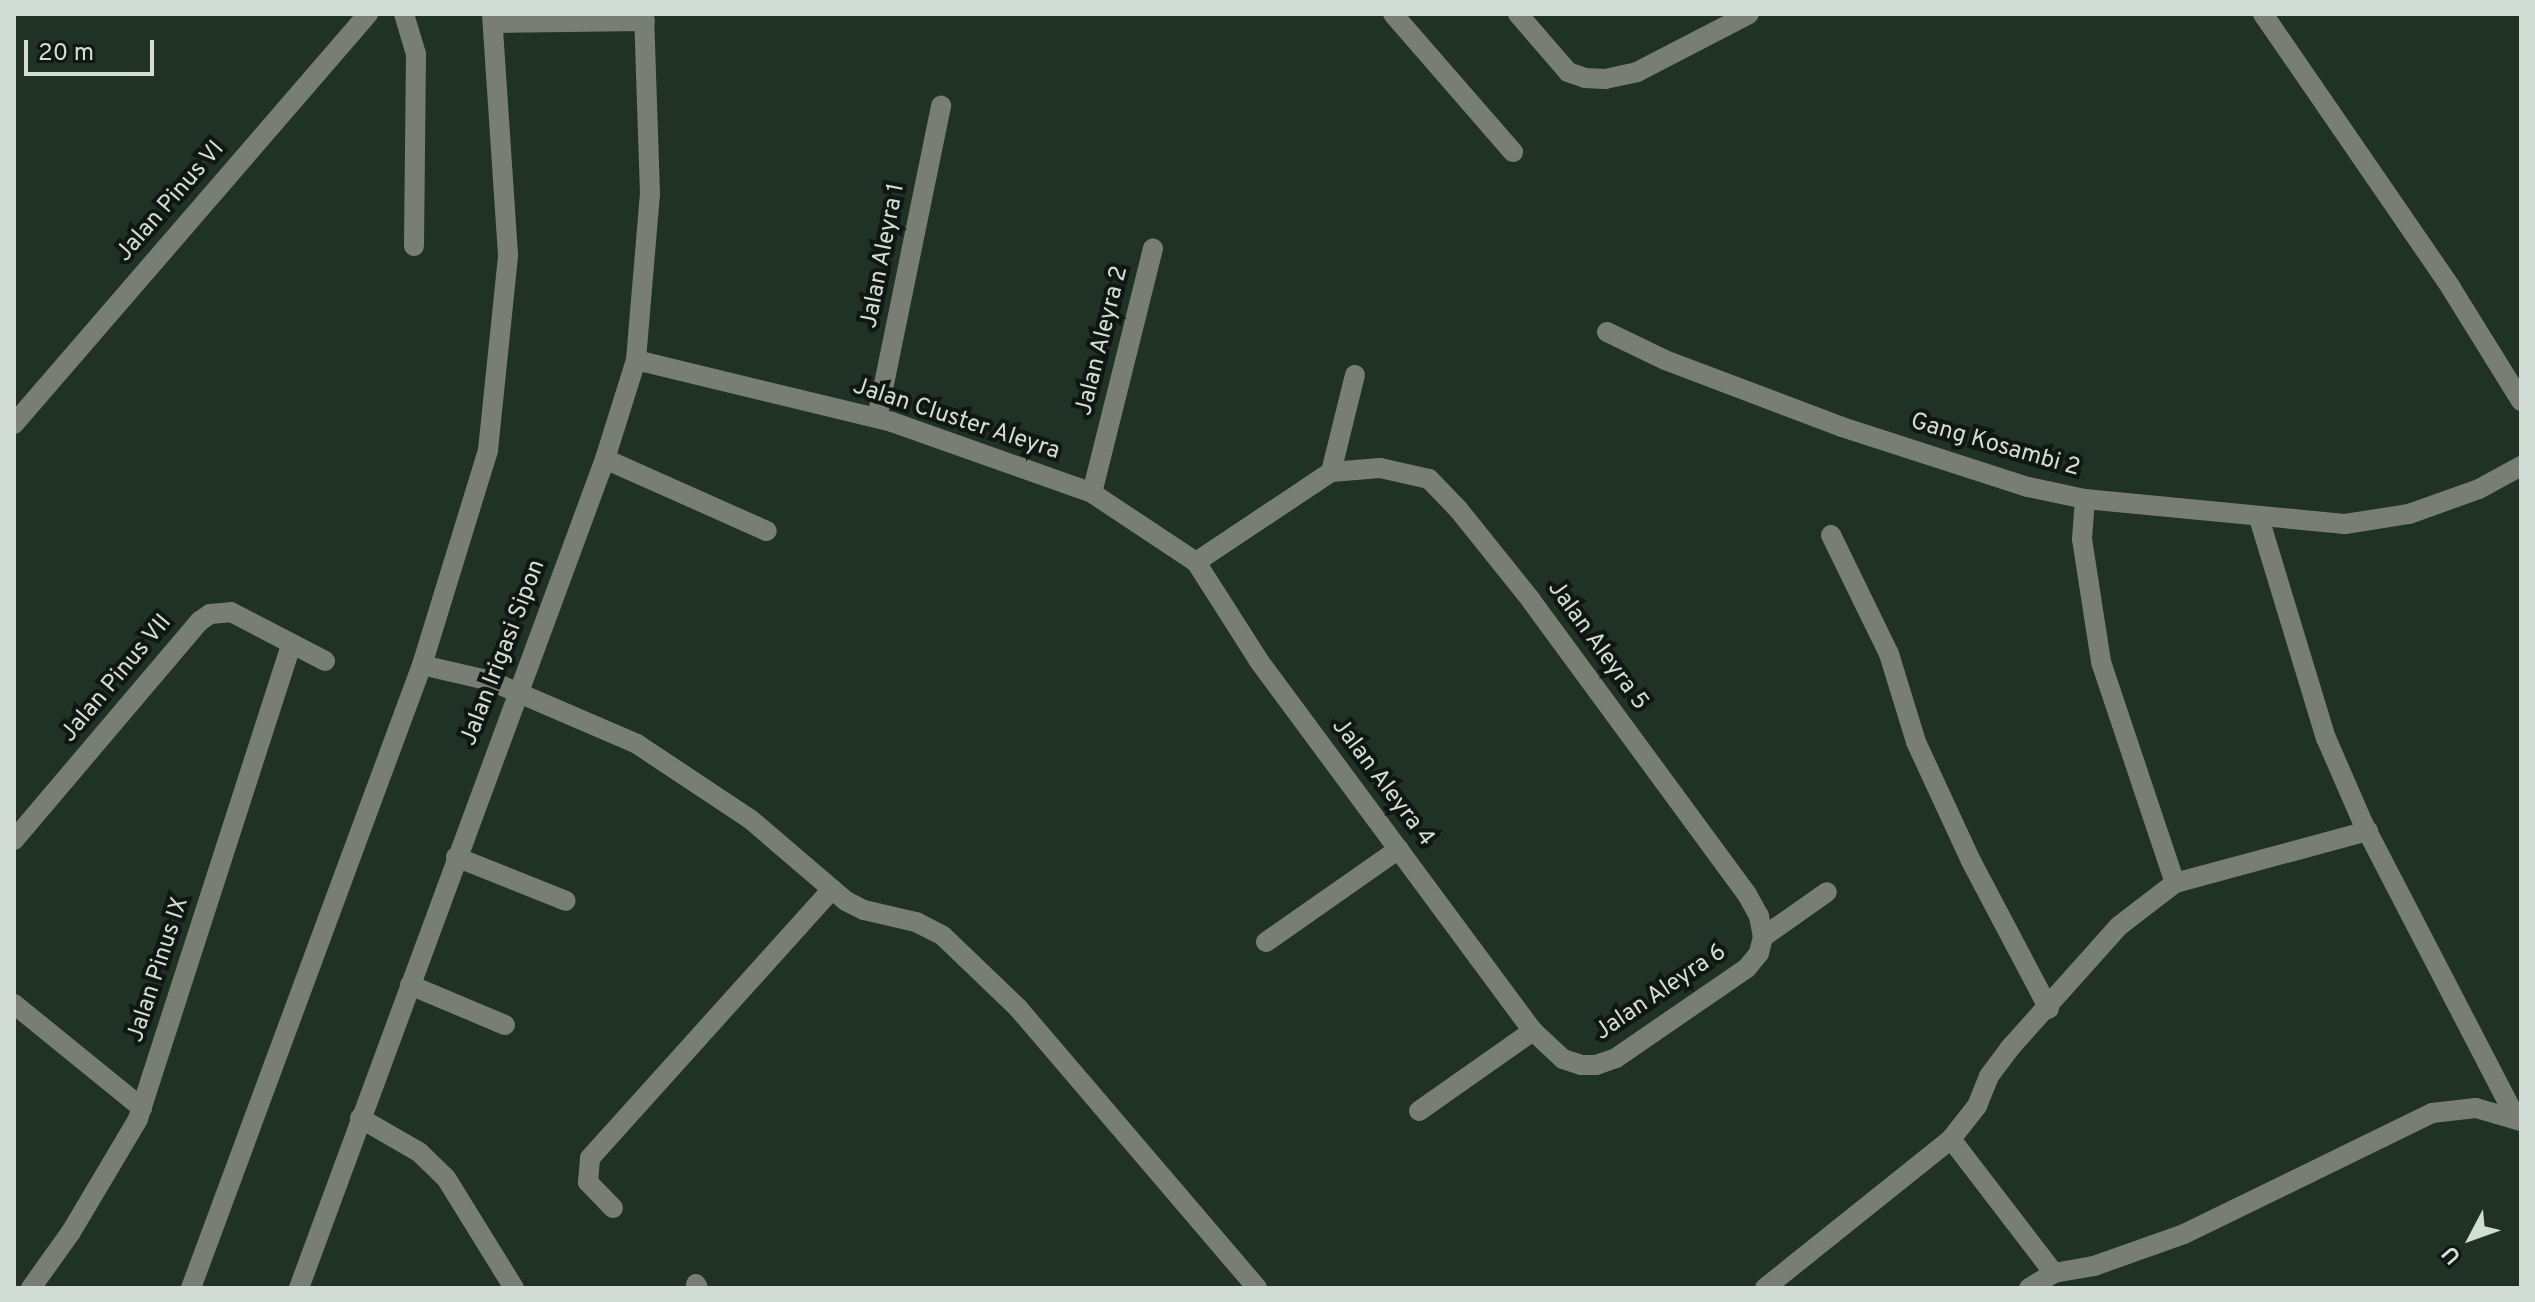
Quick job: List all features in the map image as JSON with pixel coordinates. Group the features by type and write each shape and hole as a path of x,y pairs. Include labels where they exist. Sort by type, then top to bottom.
{"street":[{"name":"Jalan Pinus VI","path":"14,424 368,14"},
{"path":"404,14 416,54 414,246"},
{"path":"1393,14 1513,152"},
{"path":"1518,14 1568,72 1585,78 1605,79 1637,72 1749,14"},
{"path":"2263,14 2451,288 2521,401"},
{"path":"191,1288 422,665 488,450 508,255 493,19 519,22 645,17"},
{"name":"Jalan Irigasi Sipon","path":"299,1288 516,693 605,459 636,360 650,194 645,17"},
{"name":"Jalan Aleyra 1","path":"877,418 941,105"},
{"name":"Jalan Aleyra 2","path":"1092,493 1153,249"},
{"name":"Gang Kosambi 2","path":"1607,332 1665,360 1842,427 2028,487 2085,499 2345,524 2409,514 2479,489 2521,466"},
{"name":"Jalan Cluster Aleyra","path":"636,360 877,418 1092,493 1196,562"},
{"path":"1196,562 1331,472 1355,375"},
{"path":"605,459 767,531"},
{"name":"Jalan Aleyra 5","path":"1331,472 1380,468 1429,479 1458,509 1531,600 1746,893 1759,916 1763,937"},
{"path":"2085,499 2082,539 2101,662 2175,883"},
{"path":"2259,518 2326,738 2368,831 2519,1119"},
{"path":"1831,535 1889,654 1916,742 1971,861 2049,1009"},
{"name":"Jalan Aleyra 4","path":"1196,562 1259,661 1533,1031"},
{"name":"Jalan Pinus VII","path":"14,840 200,621 221,611 231,612 325,661"},
{"name":"Jalan Pinus IX","path":"31,1288 71,1232 142,1108 291,645"},
{"path":"422,665 491,681 637,744 750,819 832,889 864,910 916,922 943,936 1018,1008 1257,1288"},
{"path":"1765,1288 1951,1139 1977,1106 1989,1076 2003,1058 2119,926 2175,883 2368,831"},
{"path":"1266,942 1399,849"},
{"path":"456,857 566,901"},
{"path":"613,1208 588,1182 590,1158 832,889"},
{"path":"1763,937 1827,892"},
{"name":"Jalan Aleyra 6","path":"1533,1031 1563,1059 1581,1065 1596,1065 1616,1058 1747,968 1759,953 1763,937"},
{"path":"410,985 505,1025"},
{"path":"14,1004 142,1108"},
{"path":"1419,1111 1533,1031"},
{"path":"2029,1288 2054,1273 2094,1266 2184,1234 2432,1113 2476,1108 2519,1119"},
{"path":"360,1118 419,1152 446,1178 514,1288"},
{"path":"1951,1139 2054,1273"}]}
